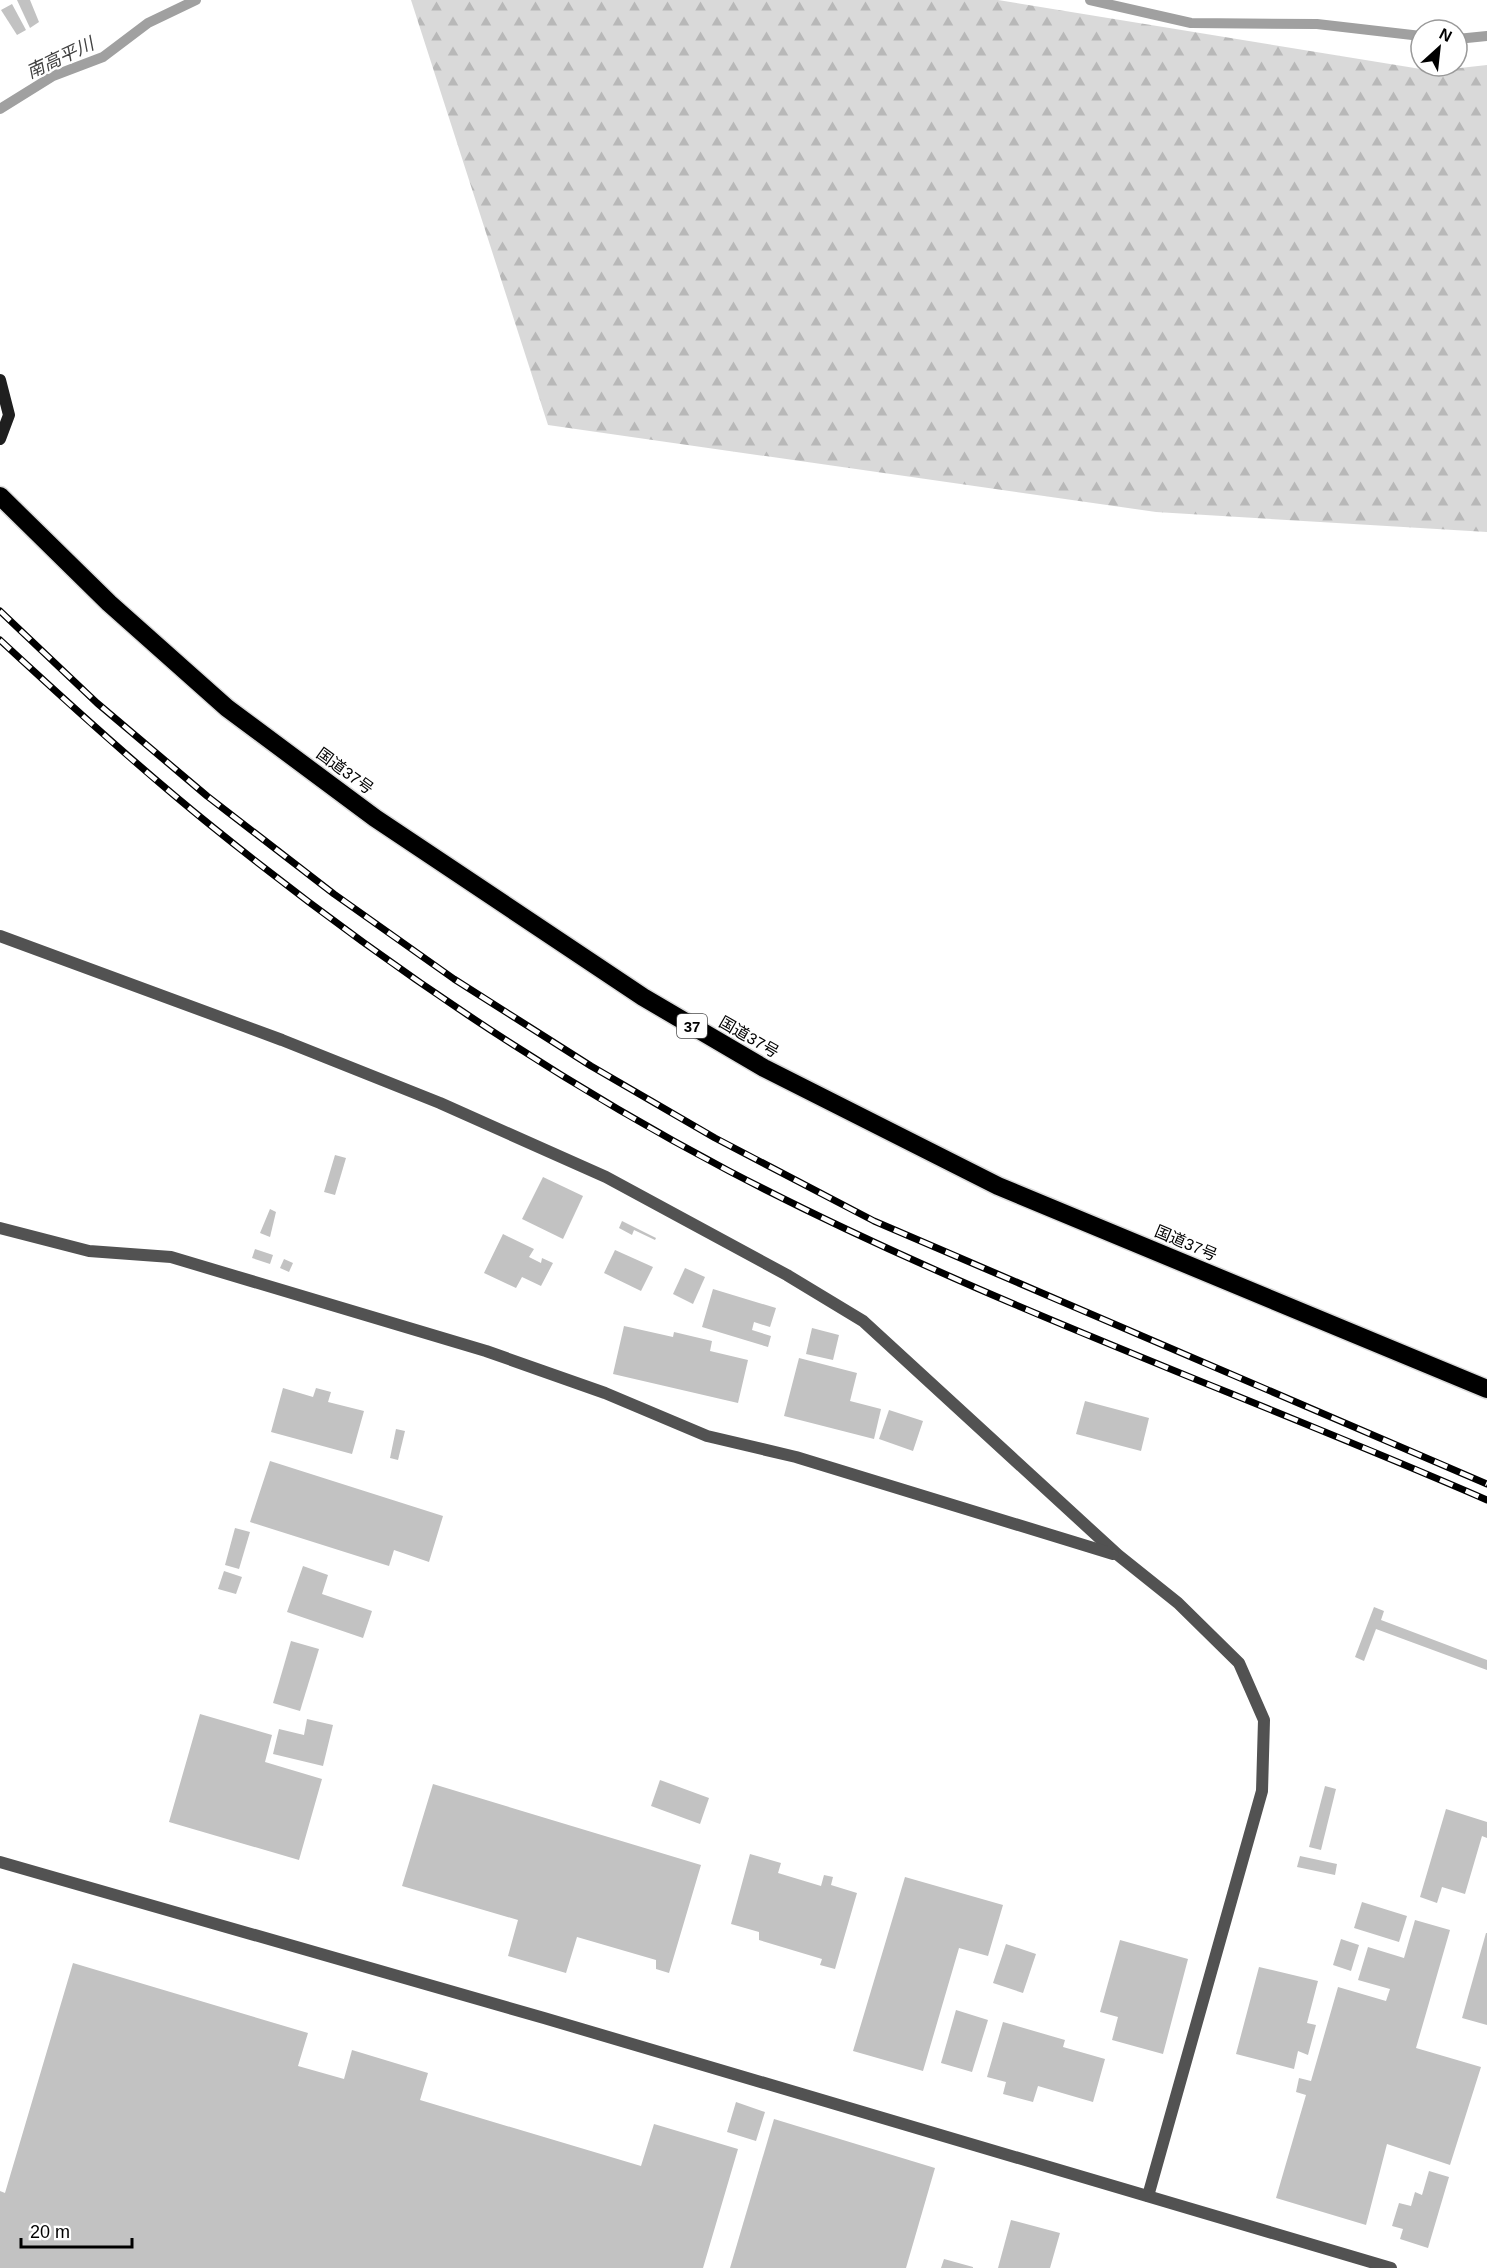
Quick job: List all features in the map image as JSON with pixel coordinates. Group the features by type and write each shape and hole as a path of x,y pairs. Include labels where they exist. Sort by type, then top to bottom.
{"highway":[{"name":"国道37号","path":"0,496 109,603 227,708 385,824 643,997 764,1068 998,1186 1487,1389"}],"street":[{"path":"0,380 9,415 0,439"}],"lane":[{"path":"0,936 282,1040 440,1103 606,1177 787,1275 863,1321 1118,1555 1178,1603 1239,1663 1264,1720 1262,1791 1148,2196"},
{"path":"0,1228 89,1251 171,1257 486,1352 605,1393 707,1436 796,1457 1118,1555"},
{"path":"0,1862 556,2021 1391,2268"}],"green space":[{"path":"411,0 998,0 1409,67 1409,78 1469,78 1469,67 1487,65 1487,532 1156,512 548,425"}],"building":[{"path":"17,0 30,0 39,22 30,28"},
{"path":"12,4 26,30 17,35 1,10"},
{"path":"335,1155 346,1158 335,1195 324,1192"},
{"path":"543,1177 583,1196 563,1239 522,1219"},
{"path":"270,1209 276,1212 270,1237 260,1233"},
{"path":"622,1221 656,1238 655,1240 634,1230 632,1235 619,1228"},
{"path":"503,1234 534,1249 529,1257 541,1263 542,1258 553,1263 541,1286 522,1277 516,1288 484,1273"},
{"path":"255,1249 273,1255 270,1264 252,1258"},
{"path":"615,1250 653,1267 641,1291 604,1273"},
{"path":"284,1259 293,1263 289,1272 280,1268"},
{"path":"685,1268 705,1277 693,1304 673,1294"},
{"path":"713,1289 776,1308 770,1327 754,1322 752,1330 771,1336 768,1347 702,1327"},
{"path":"624,1326 673,1337 674,1332 712,1341 710,1351 748,1360 738,1403 613,1374"},
{"path":"812,1328 839,1335 833,1360 806,1354"},
{"path":"799,1358 857,1373 850,1401 881,1409 874,1439 784,1416"},
{"path":"283,1388 313,1397 316,1388 331,1392 328,1402 364,1411 352,1454 271,1432"},
{"path":"1085,1401 1149,1418 1141,1451 1076,1434"},
{"path":"889,1410 923,1421 913,1451 879,1439"},
{"path":"396,1429 405,1431 398,1460 390,1458"},
{"path":"270,1461 443,1516 429,1562 394,1550 389,1566 250,1522"},
{"path":"235,1528 250,1532 239,1569 225,1565"},
{"path":"303,1566 328,1575 322,1594 372,1611 363,1638 287,1612"},
{"path":"224,1571 242,1577 236,1594 218,1589"},
{"path":"1374,1607 1384,1611 1381,1620 1487,1660 1487,1670 1376,1629 1364,1661 1355,1657"},
{"path":"291,1641 319,1649 300,1711 273,1703"},
{"path":"200,1714 272,1735 265,1762 322,1779 299,1860 169,1822"},
{"path":"307,1719 333,1725 323,1766 273,1754 279,1729 304,1735"},
{"path":"660,1780 709,1798 700,1824 651,1806"},
{"path":"433,1784 701,1865 669,1973 656,1969 656,1960 577,1937 566,1973 508,1956 518,1920 402,1886"},
{"path":"1325,1786 1336,1789 1321,1850 1309,1847"},
{"path":"1446,1809 1487,1822 1487,1838 1482,1836 1465,1894 1442,1887 1437,1903 1420,1897"},
{"path":"750,1854 781,1863 778,1873 821,1886 824,1875 833,1877 831,1885 857,1893 835,1969 820,1965 822,1959 759,1940 759,1932 731,1924"},
{"path":"1300,1856 1337,1864 1335,1875 1297,1867"},
{"path":"905,1877 1003,1905 988,1956 959,1948 923,2071 853,2051"},
{"path":"1362,1902 1407,1916 1399,1942 1354,1928"},
{"path":"1415,1920 1450,1930 1416,2048 1481,2067 1450,2165 1387,2144 1366,2225 1276,2198 1306,2095 1296,2092 1299,2078 1311,2081 1338,1987 1386,2001 1390,1989 1358,1980 1368,1947 1404,1958"},
{"path":"1487,1933 1487,2025 1462,2018"},
{"path":"1341,1939 1359,1945 1351,1971 1333,1965"},
{"path":"1120,1940 1188,1959 1163,2054 1112,2040 1118,2017 1100,2012"},
{"path":"1006,1944 1036,1954 1023,1993 993,1983"},
{"path":"73,1963 308,2033 298,2066 344,2079 352,2050 428,2073 420,2100 641,2166 654,2124 738,2149 703,2268 0,2268 0,2191 5,2193"},
{"path":"1259,1967 1318,1981 1307,2023 1316,2025 1308,2055 1298,2051 1294,2069 1236,2054"},
{"path":"956,2010 988,2020 972,2072 941,2063"},
{"path":"1003,2022 1065,2040 1063,2047 1105,2059 1093,2102 1038,2086 1033,2102 1003,2094 1006,2082 987,2077"},
{"path":"736,2102 765,2112 756,2141 727,2132"},
{"path":"774,2119 935,2168 906,2268 730,2268"},
{"path":"1429,2171 1449,2177 1428,2248 1400,2239 1403,2229 1392,2226 1399,2203 1411,2206 1415,2192 1422,2195"},
{"path":"1011,2220 1060,2233 1050,2268 998,2268"},
{"path":"944,2259 973,2267 973,2268 941,2268"}],"waterway":[{"name":"南高平川","path":"0,109 53,76 103,57 148,23 196,0"},
{"name":"南高平川","path":"1090,0 1191,23 1317,24 1409,35"},
{"name":"南高平川","path":"1469,38 1487,36"}],"railway":[{"path":"0,611 97,703 207,796 334,894 454,979 591,1066 715,1138 874,1221 1487,1484"},
{"path":"0,640 103,734 270,873 396,966 461,1010 526,1053 660,1134 729,1171 915,1261 1487,1500"}]}
